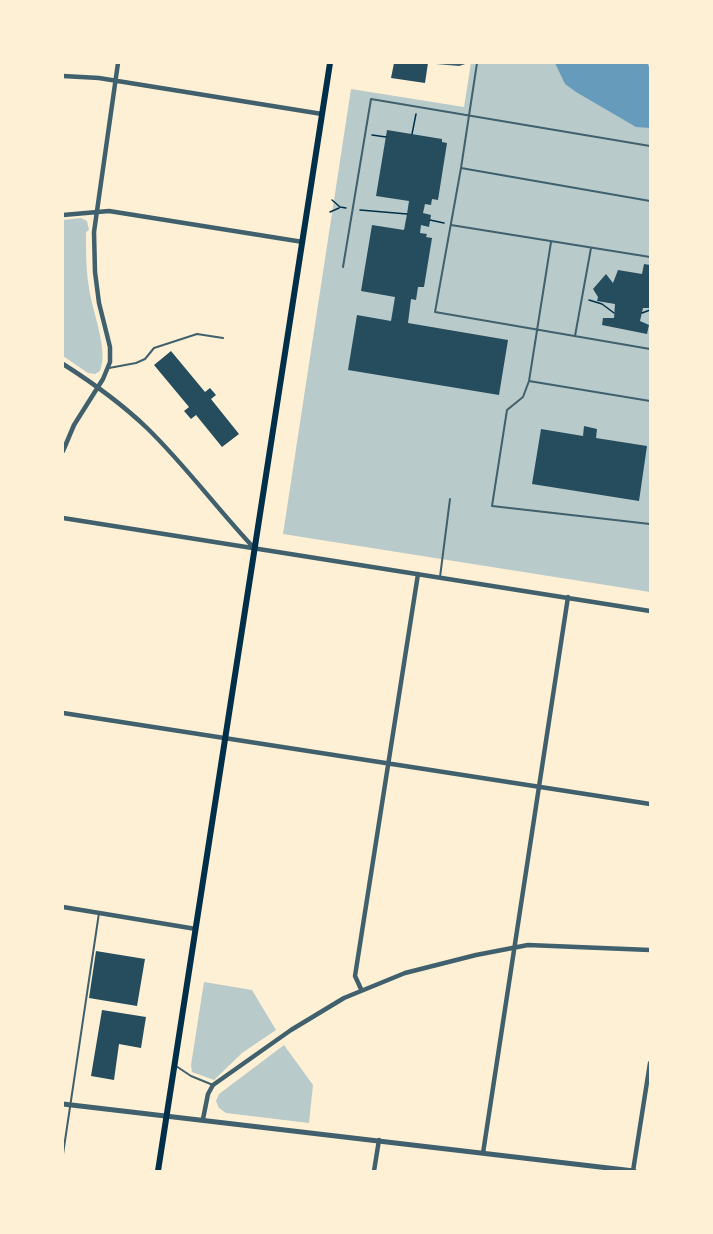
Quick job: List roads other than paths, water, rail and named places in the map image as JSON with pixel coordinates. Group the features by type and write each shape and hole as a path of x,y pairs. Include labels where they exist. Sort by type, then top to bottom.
{"main road":[{"path":"158,1171 330,63"}],"street":[{"path":"63,451 74,425 109,368 111,355 99,303 93,232 118,63"},
{"path":"63,75 116,80 322,114"},
{"path":"63,215 109,211 303,242"},
{"path":"63,364 98,387 162,443 255,549"},
{"path":"63,518 650,611"},
{"path":"361,990 355,976 418,574"},
{"path":"483,1153 568,597"},
{"path":"63,713 650,804"},
{"path":"63,907 196,929"},
{"path":"203,1119 208,1094 213,1085 291,1030 361,990 405,973 528,945 650,950"},
{"path":"63,1104 634,1171 650,1063"},
{"path":"374,1171 379,1140"}],"lane":[{"path":"436,63 459,65 465,63"},
{"path":"477,63 435,312 650,349"},
{"path":"344,267 371,99 650,147"},
{"path":"461,168 650,201"},
{"path":"451,225 650,257"},
{"path":"551,242 529,381 523,397 507,410 492,506 650,524"},
{"path":"575,336 591,248"},
{"path":"109,368 136,363 145,359 154,348 197,334 223,338"},
{"path":"529,381 650,401"},
{"path":"440,577 450,499"},
{"path":"63,1154 99,913"},
{"path":"175,1065 191,1076 213,1085"}],"water":[{"path":"555,63 647,63 650,69 650,128 636,127 576,92 565,84"}]}
